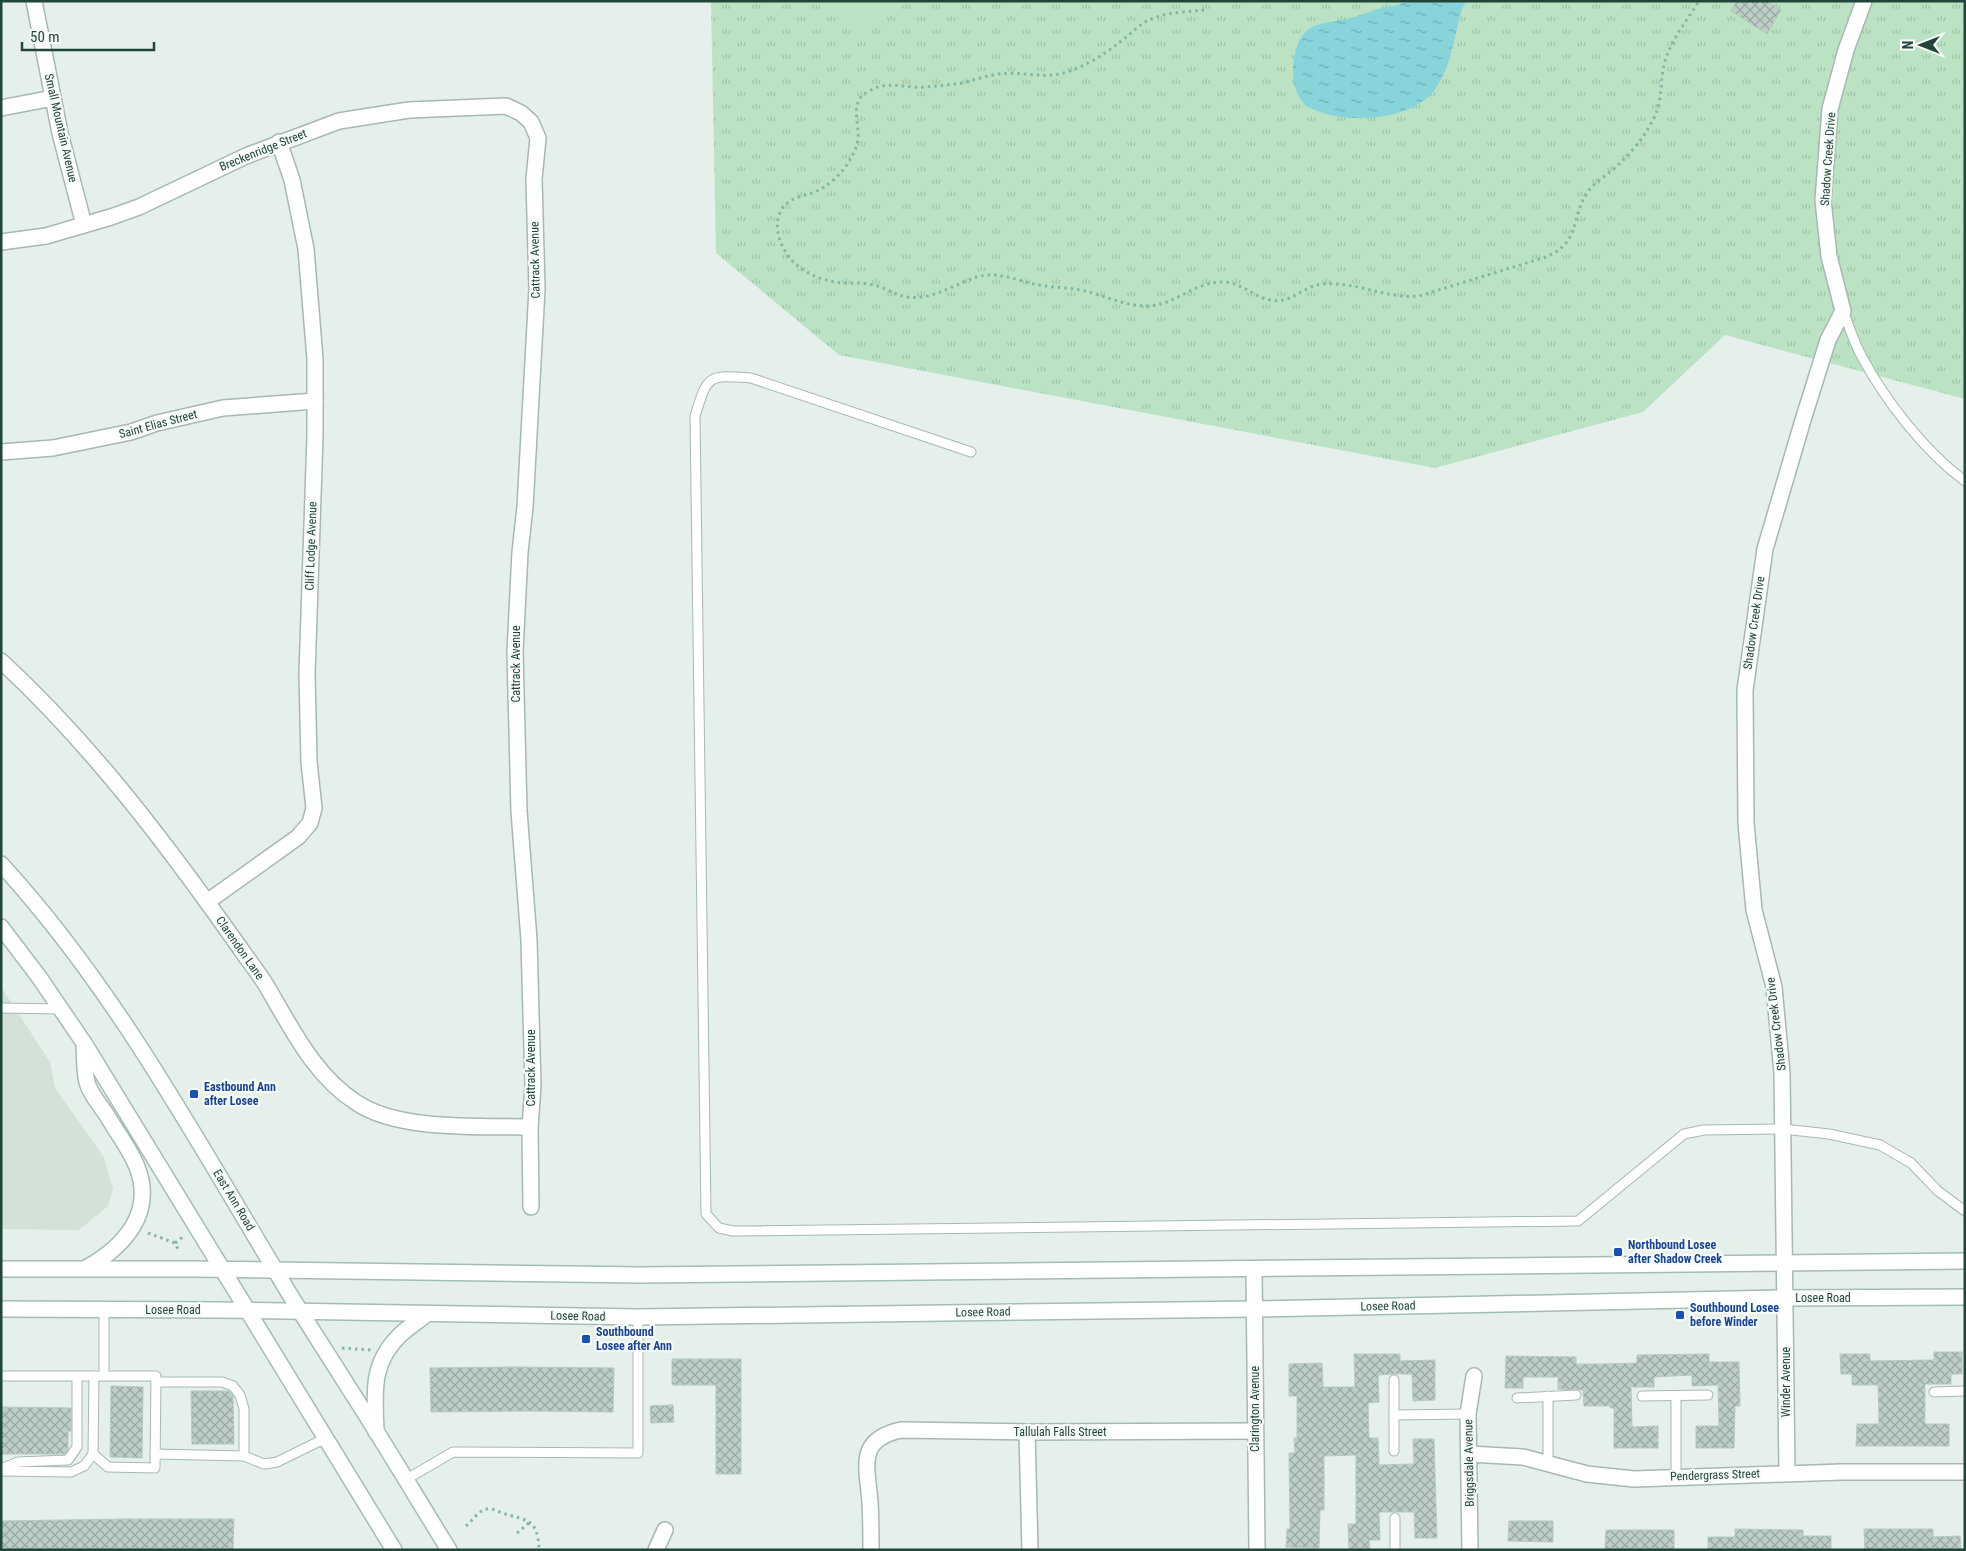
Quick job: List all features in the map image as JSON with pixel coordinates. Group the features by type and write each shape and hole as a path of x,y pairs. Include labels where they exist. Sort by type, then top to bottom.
{"street":[{"name":"Small Mountain Avenue","path":"34,1 53,98 84,225"},
{"name":"Shadow Creek Drive","path":"1785,1262 1782,1073 1774,986 1754,910 1746,823 1744,690 1765,549 1802,420 1828,340 1843,311 1829,256 1823,200 1830,109 1846,50 1864,1"},
{"path":"1,108 53,98"},
{"name":"Breckenridge Street","path":"1,242 46,236 139,207 214,170 279,142 339,121 409,110 506,106 521,113 531,122"},
{"name":"Cattrack Avenue","path":"531,122 538,138 534,179 537,289 515,652 519,811 529,949 533,1086 530,1127 531,1207"},
{"name":"Cliff Lodge Avenue","path":"207,902 298,837 310,823 314,808 309,762 307,674 315,401 314,350 306,249 292,180 279,142"},
{"name":"Saint Elias Street","path":"1,452 52,448 132,432 157,423 223,408 315,401"},
{"name":"Clarendon Lane","path":"1,661 51,710 107,772 173,855 264,982 310,1058 335,1086 358,1104 393,1118 420,1123 530,1127"},
{"name":"East Ann Road","path":"1,864 70,945 111,1001 197,1138 300,1313 348,1386 449,1550"},
{"path":"1,927 84,1043 394,1550"},
{"path":"84,1043 87,1083 137,1165 143,1194 136,1220 122,1242 105,1257 84,1269"},
{"path":"1,1269 223,1269 641,1275 1965,1261"},
{"name":"Winder Avenue","path":"1785,1262 1787,1473"},
{"name":"Clarington Avenue","path":"1254,1269 1257,1550"},
{"name":"Losee Road","path":"1,1309 638,1317 1255,1309 1785,1298 1965,1297"},
{"path":"376,1434 375,1390 380,1363 384,1354 400,1335 427,1314"},
{"name":"Briggsdale Avenue","path":"1470,1550 1468,1414 1474,1376"},
{"name":"Tallulah Falls Street","path":"871,1550 866,1456 871,1447 887,1433 901,1430 1027,1432 1255,1431"},
{"path":"1027,1432 1030,1550"},
{"name":"Pendergrass Street","path":"1469,1454 1523,1457 1587,1474 1634,1479 1787,1473 1965,1472"},
{"path":"656,1550 665,1530"}],"lane":[{"path":"1843,311 1862,357 1902,420 1954,473 1965,481"},
{"path":"971,452 751,378 719,376 704,386 695,416 706,1214 719,1228 733,1231 1578,1221 1684,1134 1704,1130 1783,1129 1829,1134 1880,1145 1911,1164 1938,1191 1965,1211"},
{"path":"1,1008 61,1009"},
{"path":"104,1310 104,1376"},
{"path":"405,1480 453,1452 638,1453 638,1317"},
{"path":"1,1376 156,1376 155,1468 108,1467 93,1454"},
{"path":"1,1470 18,1462 68,1460 74,1454 77,1447 77,1376"},
{"path":"1,1470 71,1472 84,1466 93,1454 94,1376"},
{"path":"1394,1380 1394,1451"},
{"path":"156,1382 222,1382 233,1386 240,1395 244,1409 244,1456"},
{"path":"1934,1392 1965,1391"},
{"path":"1517,1398 1576,1395"},
{"path":"1642,1396 1708,1395"},
{"path":"1548,1396 1548,1463"},
{"path":"1676,1396 1676,1476"},
{"path":"1394,1414 1468,1414"},
{"path":"155,1454 244,1456 264,1464 277,1462 326,1438"},
{"path":"1395,1518 1395,1550"}],"path":[{"path":"1204,10 1153,18 1134,30 1112,48 1062,74 998,74 947,85 921,88 892,84 870,90 856,105 858,134 852,157 843,169 824,187 794,198 784,206 780,213 778,230 784,250 800,268 813,276 839,283 869,284 903,297 912,298 942,292 987,274 1035,285 1086,291 1133,305 1144,306 1165,303 1193,288 1218,282 1234,283 1269,300 1287,300 1313,286 1331,284 1359,287 1400,297 1419,296 1546,257 1565,246 1589,191 1630,152 1645,134 1654,119 1662,96 1666,58 1699,1"},
{"path":"142,1231 175,1243 179,1251"},
{"path":"175,1243 184,1236"},
{"path":"340,1347 376,1350"},
{"path":"466,1526 481,1511 487,1508 522,1518 530,1522 535,1529 539,1550"},
{"path":"516,1533 530,1522"}],"shaded area":[{"path":"1,987 50,1062 55,1088 103,1156 113,1188 108,1206 79,1230 1,1229"}],"green space":[{"path":"711,1 1965,1 1965,399 1725,335 1643,412 1435,468 839,355 716,253"},
{"path":"807,1 883,1 884,13 882,20 875,27 869,30 862,29 829,9"}],"water":[{"path":"1407,1 1466,1 1462,9 1446,70 1436,88 1426,99 1398,113 1365,118 1334,116 1306,106 1296,90 1293,71 1297,47 1300,39 1306,32 1320,24 1350,18"}],"building":[{"path":"1737,1 1767,1 1781,10 1767,34 1731,11"},
{"path":"1934,1352 1962,1352 1962,1374 1951,1374 1951,1384 1925,1384 1925,1424 1949,1424 1949,1446 1856,1446 1857,1424 1879,1424 1878,1385 1852,1385 1852,1374 1841,1374 1840,1354 1870,1354 1870,1361 1934,1360"},
{"path":"1354,1354 1400,1354 1400,1361 1435,1360 1435,1400 1413,1401 1412,1374 1394,1374 1378,1375 1379,1402 1368,1403 1369,1438 1378,1438 1379,1465 1414,1464 1413,1439 1434,1439 1437,1538 1415,1538 1414,1512 1379,1512 1380,1540 1369,1540 1370,1550 1349,1550 1348,1524 1356,1524 1356,1455 1324,1456 1324,1510 1320,1510 1319,1548 1286,1547 1287,1529 1290,1529 1289,1453 1295,1453 1294,1438 1297,1438 1297,1396 1289,1396 1289,1364 1322,1363 1323,1387 1355,1387"},
{"path":"1709,1354 1709,1362 1739,1362 1740,1406 1735,1406 1734,1448 1696,1448 1696,1426 1719,1426 1718,1385 1692,1386 1692,1375 1654,1377 1654,1387 1631,1387 1632,1427 1658,1426 1658,1448 1614,1448 1614,1408 1610,1408 1610,1406 1584,1406 1583,1390 1558,1389 1558,1377 1523,1377 1523,1388 1505,1388 1506,1356 1576,1357 1576,1364 1603,1364 1637,1363 1637,1355"},
{"path":"672,1359 741,1359 741,1474 716,1474 716,1385 672,1385"},
{"path":"430,1368 614,1368 613,1412 431,1412"},
{"path":"111,1386 143,1387 142,1458 110,1457"},
{"path":"191,1391 229,1391 233,1396 234,1444 192,1444"},
{"path":"673,1405 674,1422 651,1423 650,1406"},
{"path":"1,1407 71,1408 71,1431 68,1431 68,1449 65,1454 1,1454"},
{"path":"234,1519 233,1550 1,1550 1,1521"},
{"path":"1509,1521 1553,1521 1553,1542 1508,1541"},
{"path":"1735,1529 1803,1530 1803,1536 1831,1536 1831,1550 1708,1550 1708,1537 1735,1537"},
{"path":"1864,1529 1933,1529 1933,1537 1960,1536 1961,1550 1865,1550"},
{"path":"1606,1530 1674,1530 1674,1550 1605,1550"}],"place":[{"name":"Eastbound Ann after Losee","path":"194,1094"},
{"name":"Northbound Losee after Shadow Creek","path":"1618,1252"},
{"name":"Southbound Losee before Winder","path":"1680,1315"},
{"name":"Southbound Losee after Ann","path":"586,1339"}]}
